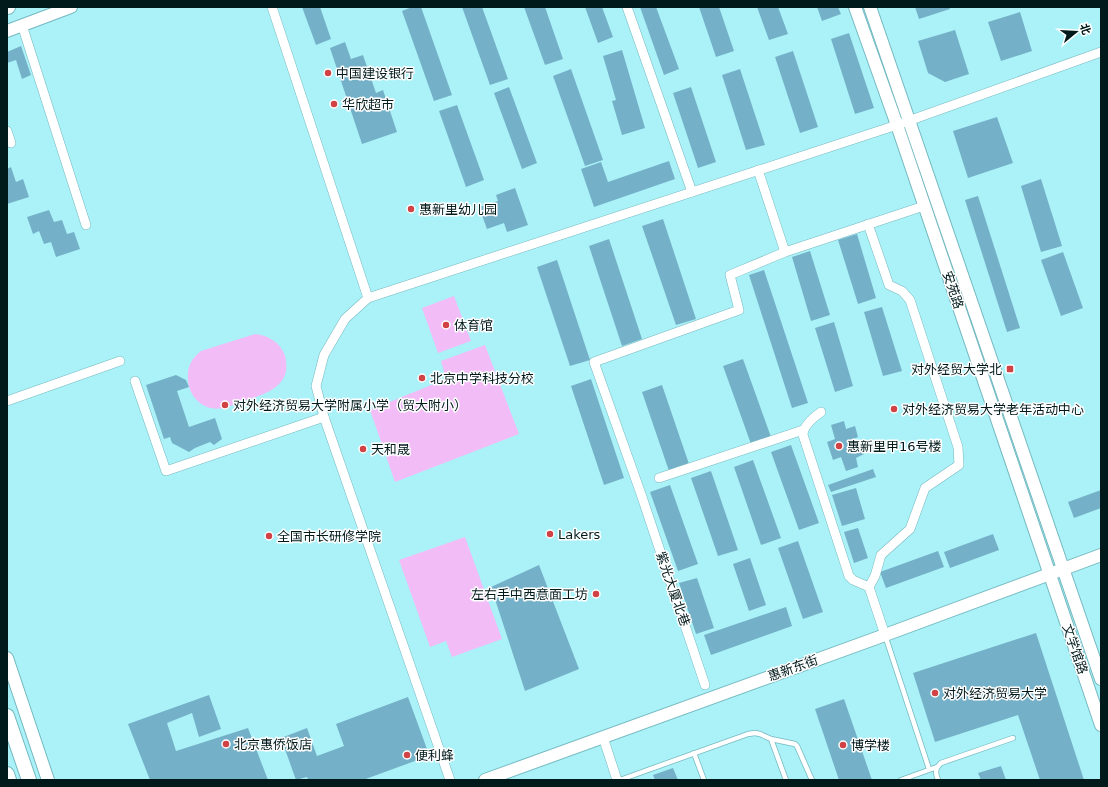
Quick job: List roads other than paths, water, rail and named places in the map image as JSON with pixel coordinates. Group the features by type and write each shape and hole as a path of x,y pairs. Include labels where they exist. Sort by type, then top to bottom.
{"main road":[{"path":"7,31 71,7"},
{"name":"安苑路","path":"855,7 897,125 1050,574"},
{"name":"安苑路","path":"870,7 908,121 1064,569"},
{"name":"惠新东街","path":"484,780 1101,555"},
{"name":"文学馆路","path":"1064,569 1101,679"},
{"name":"文学馆路","path":"1050,574 1101,725"},
{"path":"7,658 48,780"},
{"path":"7,716 29,780"},
{"path":"7,774 9,780"}],"street":[{"path":"272,7 368,298"},
{"path":"627,7 692,192"},
{"path":"22,25 86,225"},
{"path":"450,780 324,417 316,386 324,354 345,319 368,298 897,125 1101,52"},
{"path":"7,133 11,143"},
{"path":"758,170 785,252 924,206"},
{"path":"868,224 889,285 902,291 910,300 958,447 959,465 925,488 910,529 881,554 875,576 869,586 885,635"},
{"name":"紫光大厦北巷","path":"705,685 641,494 594,362 739,310 730,275 785,252"},
{"path":"7,401 120,361"},
{"path":"135,381 166,471 324,417"},
{"path":"659,478 803,430 821,412"},
{"path":"803,430 803,435 849,576 853,580 869,586"},
{"path":"603,737 618,780"}],"lane":[{"path":"885,635 929,769"},
{"path":"618,780 748,734 755,733 771,739 791,742 797,746 812,780"},
{"path":"901,780 936,767 941,763 1013,738"},
{"path":"771,739 786,780"},
{"path":"694,754 704,780"},
{"path":"936,767 935,772 938,780"}],"place":[{"name":"中国建设银行","path":"328,73"},
{"name":"华欣超市","path":"334,104"},
{"name":"惠新里幼儿园","path":"411,209"},
{"name":"体育馆","path":"446,325"},
{"name":"对外经贸大学北","path":"1010,369"},
{"name":"北京中学科技分校","path":"422,378"},
{"name":"对外经济贸易大学附属小学（贸大附小）","path":"225,405"},
{"name":"对外经济贸易大学老年活动中心","path":"894,409"},
{"name":"惠新里甲16号楼","path":"839,446"},
{"name":"天和晟","path":"363,449"},
{"name":"Lakers","path":"550,534"},
{"name":"全国市长研修学院","path":"269,536"},
{"name":"左右手中西意面工坊","path":"596,594"},
{"name":"对外经济贸易大学","path":"935,693"},
{"name":"北京惠侨饭店","path":"226,744"},
{"name":"博学楼","path":"843,745"},
{"name":"便利蜂","path":"407,755"}]}
